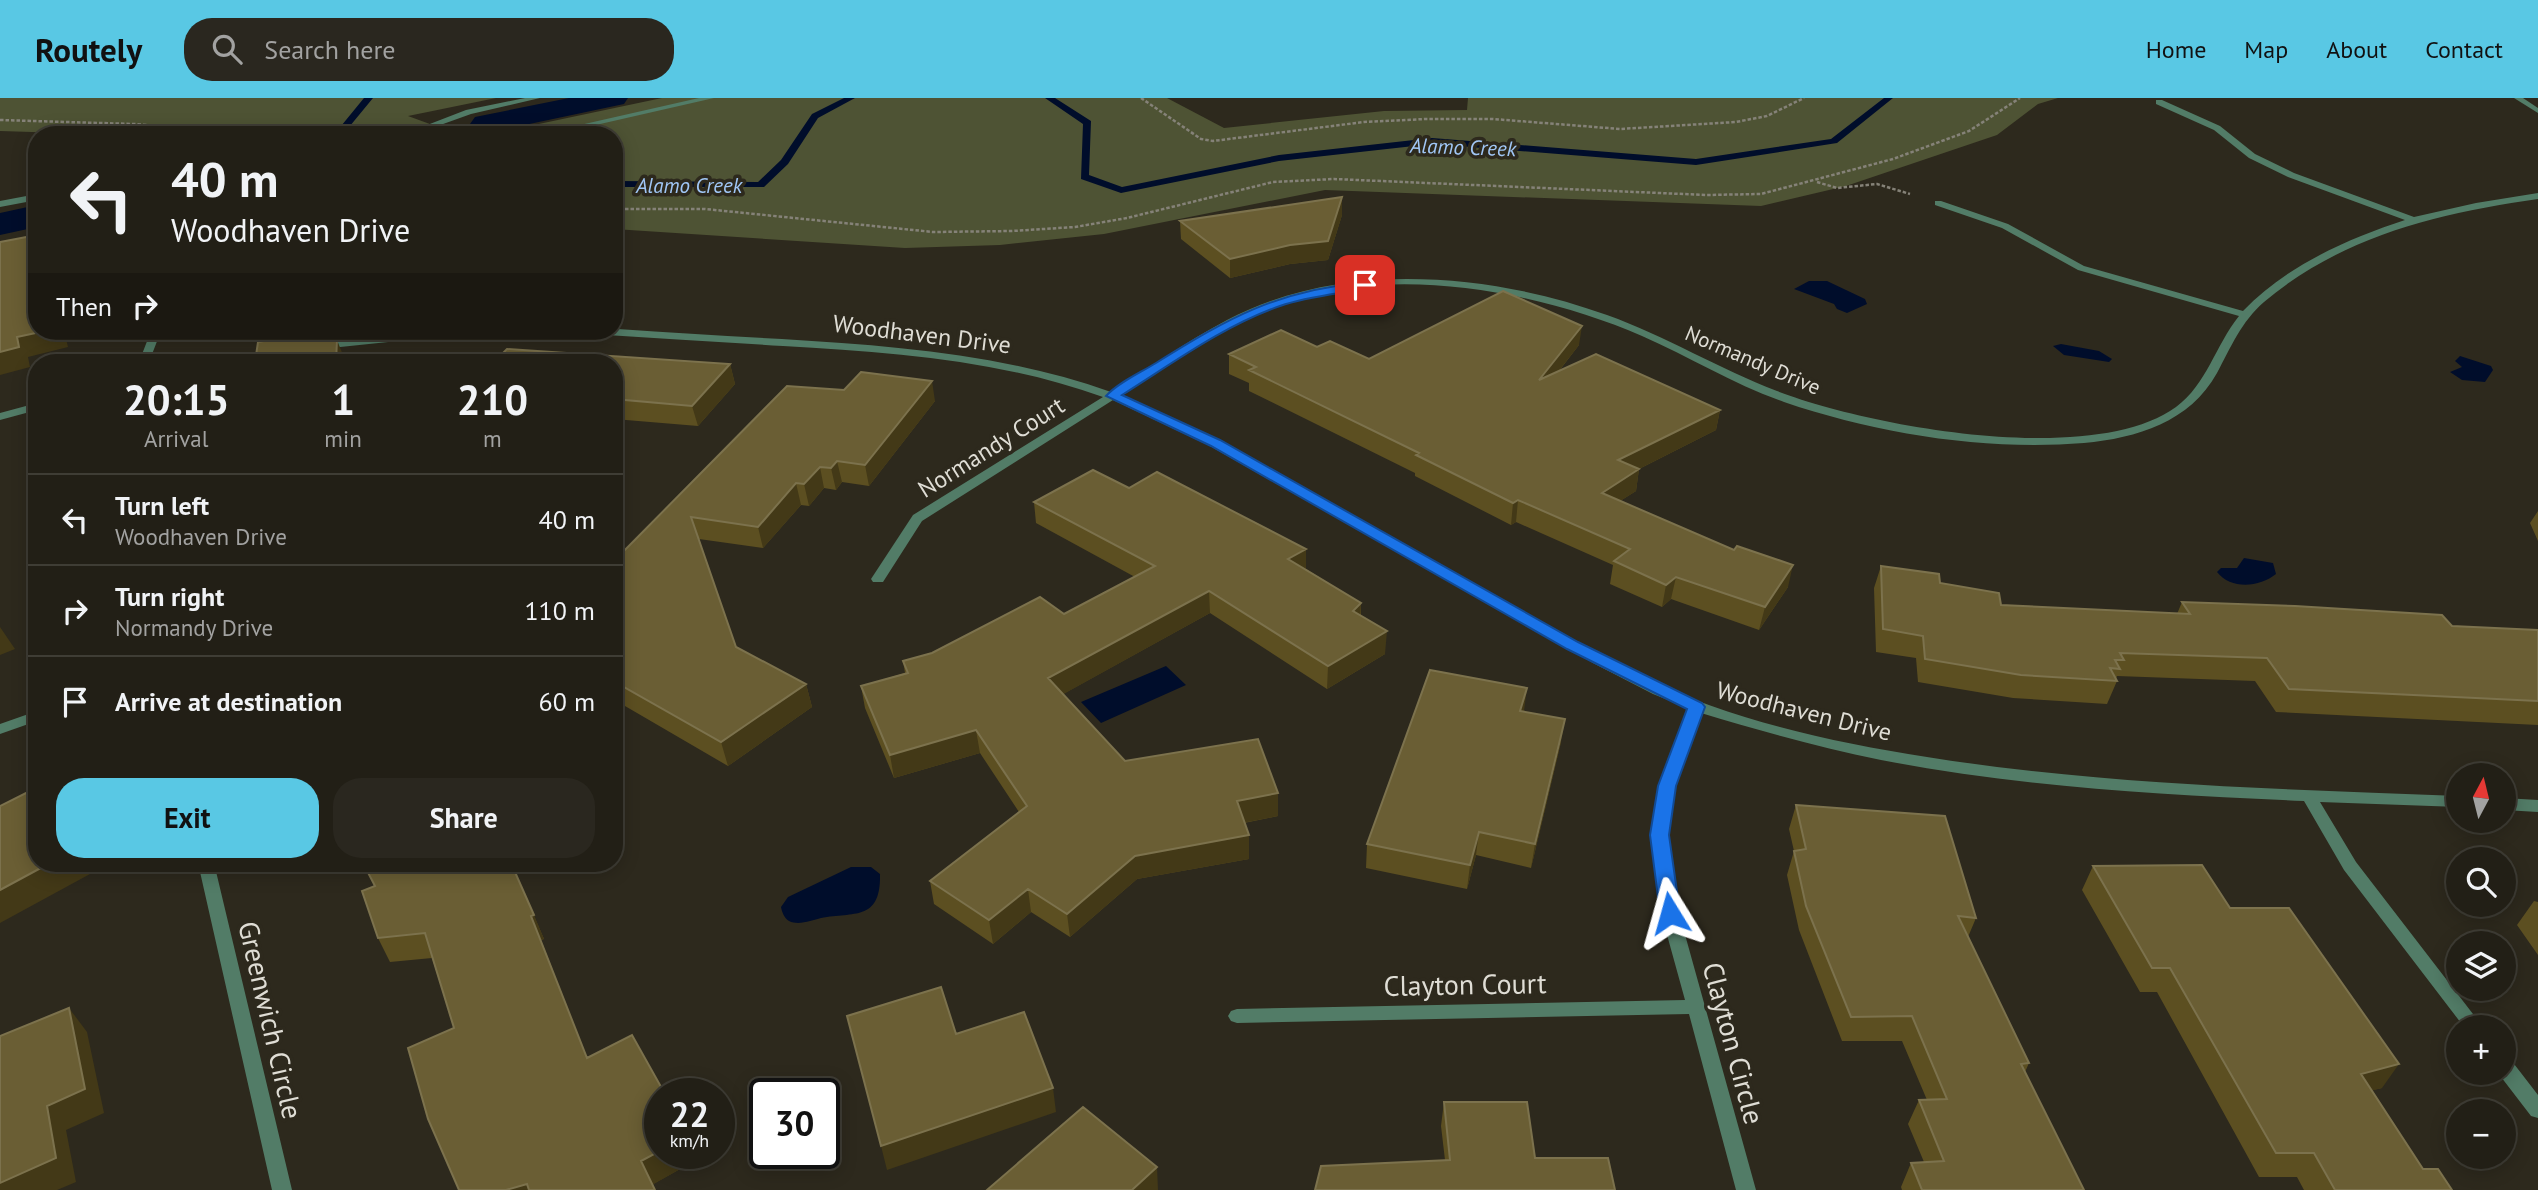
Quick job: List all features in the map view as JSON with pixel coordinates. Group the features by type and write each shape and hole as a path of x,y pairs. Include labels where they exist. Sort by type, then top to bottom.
{"street":[{"path":"429,126 469,112 536,98"},
{"path":"581,126 710,98"},
{"path":"2518,98 2538,111"},
{"path":"2160,102 2217,128 2252,156 2291,175 2413,220"},
{"name":"Normandy Drive","path":"1112,396 1231,322 1276,303 1337,288 1385,283 1455,284 1525,293 1579,308 1638,330 1786,399 1855,421 1928,434 2007,440 2077,439 2134,430 2181,411 2202,389 2245,315 2300,271 2343,246 2413,220 2538,196"},
{"path":"0,204 28,199"},
{"path":"1938,203 2005,226 2081,268 2245,315"},
{"name":"Woodhaven Drive","path":"623,333 877,349 968,358 1049,375 1112,396 1216,443 1582,651 1696,707 1891,757 1995,773 2308,795 2446,801"},
{"path":"305,349 385,340"},
{"name":"Normandy Court","path":"878,579 917,518 1112,396"},
{"path":"0,417 28,409"},
{"name":"Clayton Circle","path":"1696,707 1667,786 1659,835 1670,913 1746,1190"},
{"path":"0,729 28,719"},
{"path":"2308,795 2350,866 2465,1015"},
{"path":"2516,805 2538,806"},
{"name":"Greenwich Circle","path":"208,872 282,1190"},
{"name":"Clayton Court","path":"1237,1016 1695,1007"},
{"path":"2516,1082 2538,1110"}],"path":[{"path":"1141,98 1201,139 1213,141 1364,122 1426,119 1493,119 1620,129 1723,123 1767,117 1804,98"},
{"path":"623,209 705,209 961,233 1075,227 1127,218 1273,182 1390,181 1706,195 1762,194 1893,159 1969,131 2020,98"},
{"path":"0,120 159,126"},
{"path":"1816,181 1837,188 1877,184 1938,203"}],"green space":[{"path":"0,98 496,98 408,116 435,126 28,126 28,132 0,131"},
{"path":"662,98 1167,98 1224,128 1384,111 1467,110 1468,98 2058,98 2038,104 1997,135 1846,186 1761,206 1325,190 1104,234 1000,245 905,248 623,230 623,126 530,126"}],"water":[{"path":"1809,281 1827,281 1865,299 1867,304 1847,313 1837,309 1834,304 1794,289"},
{"path":"2061,344 2099,351 2112,359 2109,362 2064,355 2053,346"},
{"path":"2460,356 2491,366 2493,370 2485,382 2462,380 2450,372 2462,367 2455,361"},
{"path":"2244,558 2273,563 2276,574 2262,582 2246,585 2230,582 2217,572 2221,568 2237,568"},
{"path":"1166,666 1186,685 1101,723 1081,702"},
{"path":"851,867 871,867 880,874 876,900 871,907 855,914 801,923 786,918 781,907 788,897"}],"building":[{"path":"1342,197 1328,241 1290,245 1230,259 1180,221"},
{"path":"28,237 28,335 17,337 19,347 0,352 0,242"},
{"path":"1503,291 1582,326 1539,380 1596,354 1720,410 1618,460 1639,469 1602,493 1734,550 1737,546 1793,565 1765,607 1676,577 1666,585 1614,561 1630,549 1518,500 1513,503 1416,455 1419,453 1249,370 1256,367 1229,354 1281,330 1317,347 1330,341 1369,359"},
{"path":"337,340 336,354 256,354 258,342"},
{"path":"507,349 581,354 502,354"},
{"path":"623,357 730,364 692,406 623,400"},
{"path":"861,372 932,381 865,465 837,461 831,468 820,467 804,484 796,483 758,527 691,517 736,647 806,684 721,742 623,686 623,552 787,386 844,390"},
{"path":"1093,470 1129,488 1157,472 1306,549 1288,559 1361,603 1353,611 1387,631 1328,666 1209,591 1048,678 1125,761 1258,739 1278,793 1237,801 1249,835 1135,856 1067,914 1028,889 989,920 930,881 1027,806 976,730 890,755 861,686 908,673 903,661 932,653 1040,597 1064,614 1155,566 1034,502"},
{"path":"1881,566 1939,574 1940,583 1999,593 2001,605 2190,614 2182,602 2295,606 2442,615 2452,626 2538,630 2538,701 2289,689 2267,658 2120,653 2124,660 2115,660 2120,669 2110,668 2117,681 2021,675 1925,659 1923,636 1883,629"},
{"path":"1430,670 1527,688 1520,711 1565,719 1535,844 1479,832 1470,865 1367,844"},
{"path":"28,792 28,872 33,872 0,890 0,806"},
{"path":"1796,805 1945,816 1976,918 1958,916 2029,1063 2021,1064 2084,1190 1922,1190 1911,1163 1944,1161 1919,1100 1947,1099 1912,1016 1851,1017 1806,906 1794,851 1806,849"},
{"path":"2202,865 2230,908 2289,908 2399,1064 2361,1074 2423,1169 2438,1169 2452,1190 2335,1190 2314,1153 2276,1153 2170,968 2152,968 2093,866"},
{"path":"368,872 515,872 534,915 531,916 587,1058 632,1035 656,1078 644,1078 644,1159 641,1161 655,1190 529,1190 527,1184 506,1190 459,1190 428,1119 408,1048 454,1028 425,933 378,938 362,891 375,886"},
{"path":"941,987 956,1034 1024,1012 1053,1088 881,1146 847,1016"},
{"path":"69,1008 85,1089 47,1106 56,1158 0,1183 0,1036"},
{"path":"1444,1102 1527,1102 1535,1158 1608,1158 1615,1190 1315,1190 1321,1166 1450,1160"},
{"path":"1083,1107 1157,1167 1132,1190 987,1190"}],"waterway":[{"name":"Alamo Creek","path":"346,126 369,98"},
{"path":"486,124 613,98"},
{"name":"Alamo Creek","path":"623,184 761,185 785,162 815,116 851,98"},
{"name":"Alamo Creek","path":"1049,98 1088,123 1084,177 1121,190 1279,158 1432,141 1696,162 1834,141 1889,98"},
{"path":"0,224 28,218"}],"route":[{"path":"1365,285 1325,290 1276,303 1231,322 1112,396 1216,443 1593,657 1696,707 1684,747 1667,786 1659,835 1670,913"}]}
